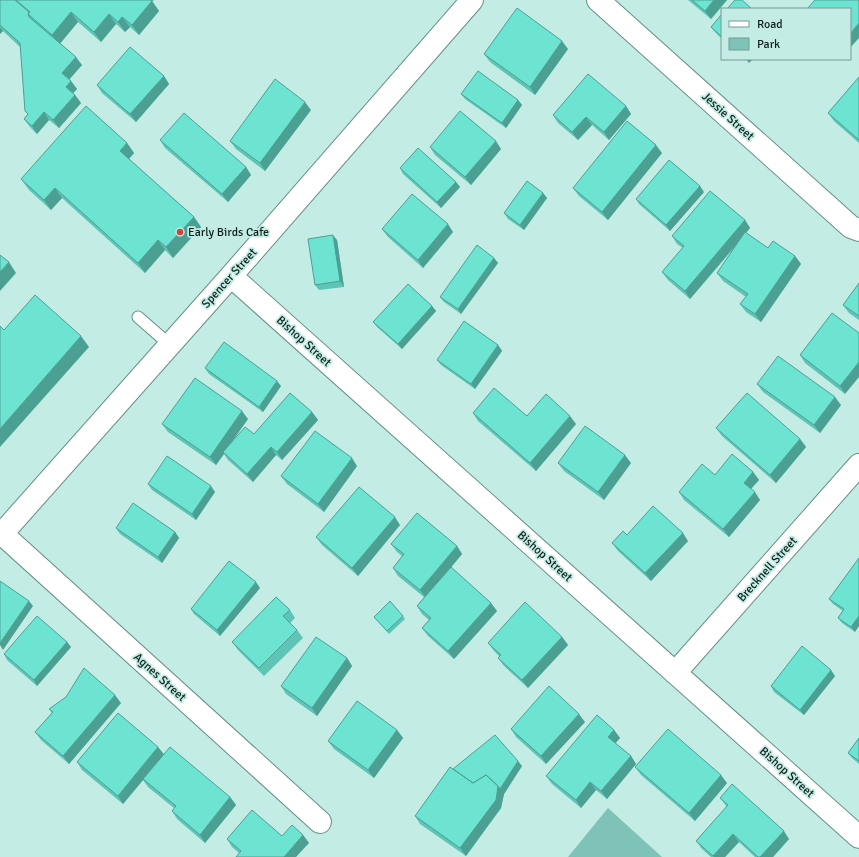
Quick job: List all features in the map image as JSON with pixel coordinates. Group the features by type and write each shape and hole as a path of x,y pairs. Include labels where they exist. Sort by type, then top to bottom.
{"street":[{"name":"Spencer Street","path":"1,534 231,276 472,0"},
{"name":"Jessie Street","path":"598,0 850,227 859,230"},
{"name":"Bishop Street","path":"231,276 859,837"},
{"name":"Brecknell Street","path":"675,673 859,465"},
{"name":"Agnes Street","path":"1,534 320,822"}],"lane":[{"path":"138,317 170,345"}],"green space":[{"path":"608,808 662,857 568,857"}],"building":[{"path":"0,0 15,0 29,12 29,17 76,57 62,73 71,81 66,87 75,95 53,120 44,112 32,126 24,119 28,114 25,111 20,43 0,25"},
{"path":"16,0 152,1 132,25 122,17 118,22 109,14 94,32 71,12 52,35 28,14 30,12"},
{"path":"692,0 714,0 705,11"},
{"path":"735,0 742,0 751,8 728,8"},
{"path":"815,0 859,0 859,23 851,33 851,8 808,8"},
{"path":"517,8 562,41 530,87 484,54"},
{"path":"721,15 721,36 711,27"},
{"path":"130,47 164,76 130,114 97,85"},
{"path":"478,71 518,100 502,123 461,94"},
{"path":"588,74 626,106 604,132 586,117 572,132 553,115"},
{"path":"859,77 859,140 828,113"},
{"path":"275,79 305,102 260,163 230,141"},
{"path":"86,106 127,143 120,151 194,217 166,247 158,240 138,263 55,188 44,200 21,179"},
{"path":"460,111 496,141 465,177 430,147"},
{"path":"184,113 246,167 222,194 160,140"},
{"path":"627,121 656,145 602,212 573,188"},
{"path":"418,148 456,182 437,202 400,168"},
{"path":"669,160 700,186 666,225 636,199"},
{"path":"527,181 543,193 520,225 504,213"},
{"path":"710,191 745,220 685,291 662,272 684,246 672,236"},
{"path":"412,194 448,224 418,260 382,229"},
{"path":"745,232 768,248 773,241 795,256 755,314 740,304 748,294 717,273"},
{"path":"333,235 340,281 315,285 308,239"},
{"path":"477,245 494,258 458,309 440,297"},
{"path":"0,255 9,262 0,272"},
{"path":"859,283 859,316 843,305"},
{"path":"408,284 432,306 398,344 373,322"},
{"path":"35,295 81,336 0,429 0,326 4,330"},
{"path":"832,313 859,333 859,362 840,386 800,355"},
{"path":"464,321 498,345 471,384 437,360"},
{"path":"224,342 277,381 259,407 205,368"},
{"path":"778,356 835,397 814,425 757,384"},
{"path":"195,378 242,411 210,457 162,424"},
{"path":"494,388 527,416 546,394 570,416 530,463 473,413"},
{"path":"290,393 312,412 277,452 271,447 247,474 223,452 245,427 254,434"},
{"path":"747,393 800,439 770,475 716,428"},
{"path":"585,426 625,455 598,492 558,463"},
{"path":"315,431 352,458 318,504 281,476"},
{"path":"732,454 753,472 744,483 755,492 723,529 679,492 702,464 715,475"},
{"path":"167,456 211,486 192,514 148,484"},
{"path":"359,487 395,517 352,568 316,537"},
{"path":"133,503 175,532 158,557 116,528"},
{"path":"653,506 683,533 645,573 612,543 623,531 627,535"},
{"path":"417,513 457,546 420,590 393,568 404,554 391,544"},
{"path":"859,558 859,616 851,627 838,618 844,609 829,599"},
{"path":"229,561 256,582 217,630 191,609"},
{"path":"451,567 491,603 448,651 422,628 431,618 417,606"},
{"path":"0,581 29,601 0,643"},
{"path":"276,597 290,610 283,616 297,630 259,668 232,642"},
{"path":"390,601 403,616 387,631 374,617"},
{"path":"525,602 562,637 522,680 498,658 501,655 488,643"},
{"path":"37,616 67,642 34,680 4,654"},
{"path":"316,637 347,658 312,708 281,686"},
{"path":"802,646 831,670 800,710 771,686"},
{"path":"84,668 115,695 63,756 35,732 53,712 49,709 66,697"},
{"path":"549,686 579,714 541,756 511,729"},
{"path":"357,701 397,730 368,770 328,741"},
{"path":"118,713 158,747 118,796 77,762"},
{"path":"597,715 614,730 608,737 631,756 601,791 590,782 576,800 546,776"},
{"path":"668,729 721,775 689,813 635,767"},
{"path":"495,735 518,761 500,789 486,775 473,783 453,769"},
{"path":"859,738 859,761 848,753"},
{"path":"170,747 230,797 200,835 172,811 176,806 143,779"},
{"path":"450,767 473,783 486,775 498,786 496,800 460,848 415,816"},
{"path":"732,784 784,831 760,857 758,857 733,834 713,856 696,841 728,805 720,798"},
{"path":"252,810 282,836 292,825 303,835 284,857 236,857 241,851 227,839"}],"place":[{"name":"Early Birds Cafe","path":"180,232"}]}
